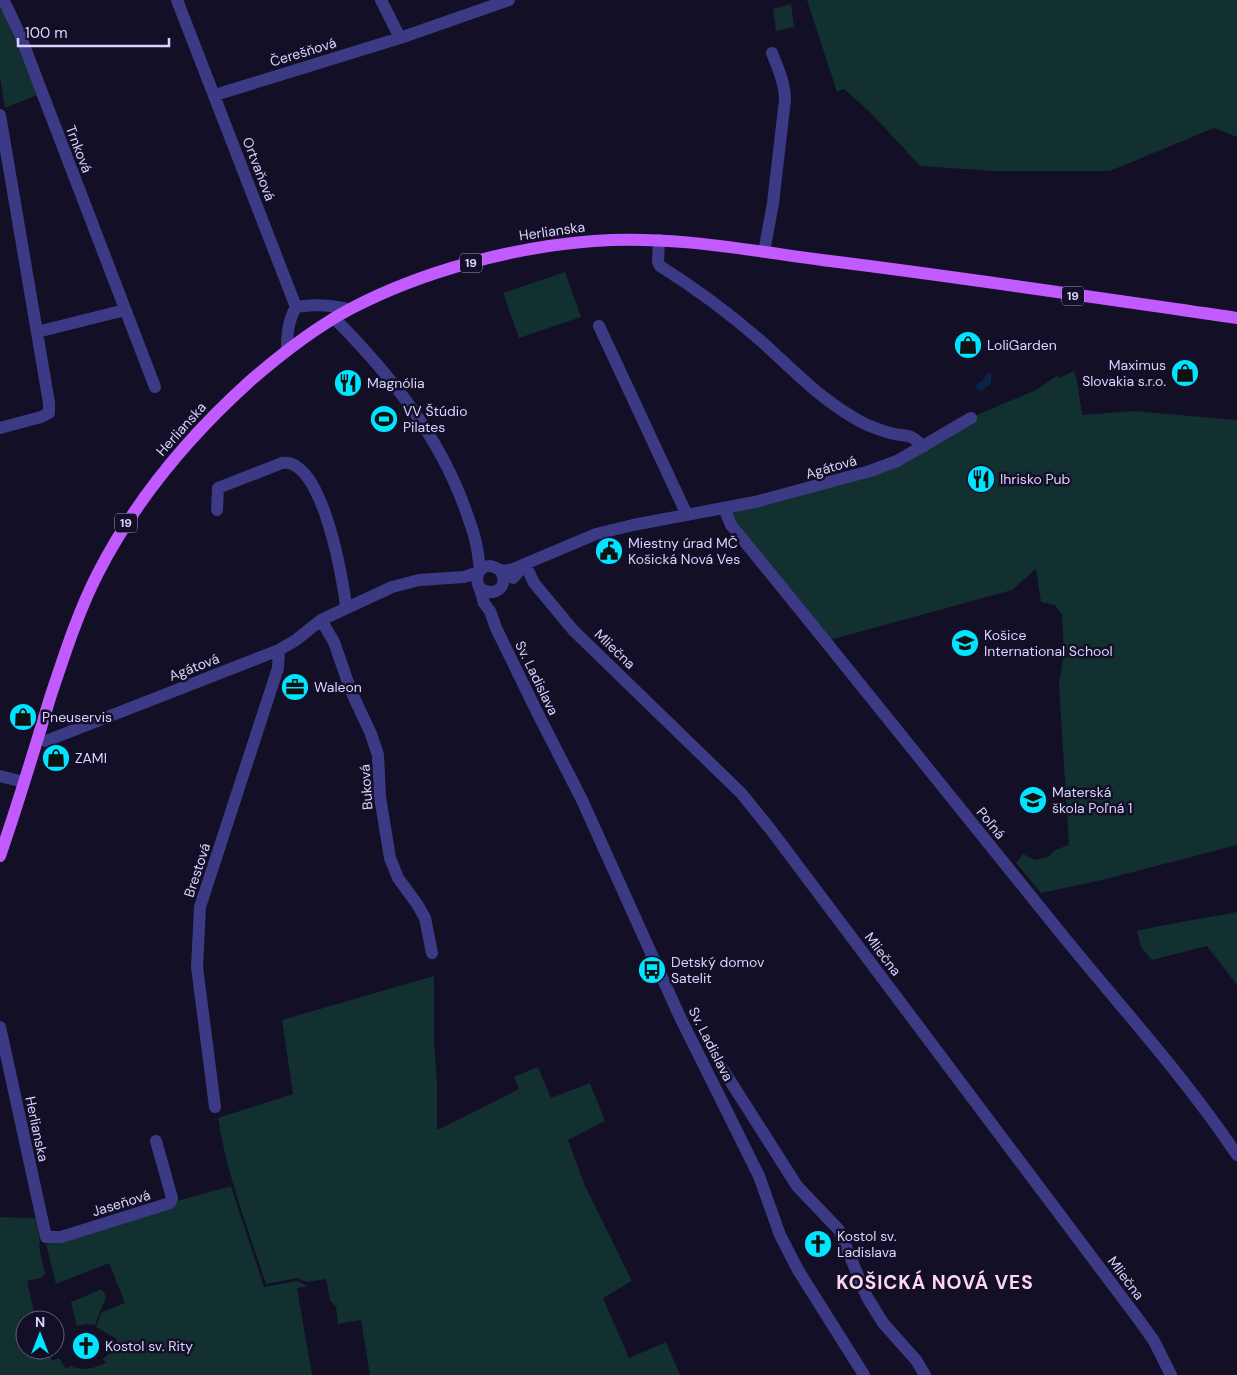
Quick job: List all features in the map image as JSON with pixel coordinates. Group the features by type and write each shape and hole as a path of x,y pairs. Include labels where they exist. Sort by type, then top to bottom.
{"main road":[{"name":"Herlianska","path":"0,856 76,622 97,574 148,490 206,422 287,350 349,309 383,293 448,270 496,256 551,245 599,240 659,240"},
{"name":"19","path":"659,240 764,252 1237,318"}],"street":[{"name":"Trnková","path":"2,0 20,35 154,387"},
{"name":"Ortvaňová","path":"177,0 296,307"},
{"path":"381,0 400,38"},
{"name":"Čerešňová","path":"214,95 400,38 509,0"},
{"path":"764,252 773,202 785,100 785,91 772,53"},
{"path":"0,115 49,403 49,413 0,428"},
{"path":"659,240 658,262 660,266 716,304 760,341 806,384 833,405 872,428 892,434 908,435 915,438 923,447"},
{"path":"287,350 288,328 296,307 332,305 349,309"},
{"path":"37,332 125,310"},
{"path":"334,318 368,354 427,430 460,494 476,542 503,578 490,611"},
{"path":"599,326 687,515"},
{"name":"Agátová","path":"497,568 514,568 596,534 633,525 755,502 845,479 897,461 971,418"},
{"path":"217,510 218,488 282,463 289,462 295,465 315,488 324,509 337,554 346,607"},
{"name":"Poľná","path":"724,508 731,525 1053,924 1125,1010 1218,1127 1237,1155"},
{"name":"Sv. Ladislava","path":"476,542 479,579 484,603 490,611 496,628 582,800 679,1015 759,1176 780,1235 798,1270 864,1375"},
{"path":"497,568 489,566 479,579 488,593 498,589 513,578 525,564"},
{"name":"Mliečna","path":"525,564 534,583 573,630 741,793 771,830 1139,1320 1154,1341 1171,1375"},
{"name":"Agátová","path":"46,741 279,650 296,640 321,620 392,587 419,580 464,577 479,579"},
{"path":"513,578 534,583"},
{"name":"Buková","path":"321,620 334,642 350,692 371,734 378,755 380,797 390,858 398,878 425,918 432,953"},
{"name":"Brestová","path":"214,1107 197,967 200,907 278,668 279,650"},
{"path":"0,776 24,782"},
{"name":"Herlianska","path":"0,1027 46,1237"},
{"name":"Sv. Ladislava","path":"720,1065 797,1186 839,1230 866,1297 883,1322 916,1360 925,1375"},
{"name":"Jaseňová","path":"46,1237 61,1237 170,1204 172,1198 156,1141"}],"green space":[{"path":"807,0 1237,0 1237,137 1214,128 1110,171 995,171 920,166 870,112 844,89 837,92"},
{"path":"791,4 794,27 776,31 773,9"},
{"path":"0,7 37,95 5,108 0,77"},
{"path":"565,272 581,317 519,338 503,293"},
{"path":"1074,371 1082,415 1133,411 1237,420 1237,845 1102,880 1041,893 1016,863 1023,854 1035,860 1048,857 1055,850 1069,845 1059,685 1064,652 1062,615 1055,605 1041,602 1036,569 1012,590 826,641 724,508 870,471 979,414 1036,390 1058,375 1059,378"},
{"path":"1237,912 1237,985 1207,946 1152,960 1141,947 1137,931"},
{"path":"434,976 437,1130 519,1089 514,1077 538,1067 551,1098 590,1083 605,1121 568,1140 585,1186 632,1281 603,1298 629,1358 666,1342 680,1375 370,1375 361,1320 338,1324 336,1307 330,1300 326,1279 307,1282 297,1278 266,1284 232,1181 218,1118 293,1094 282,1020"},
{"path":"231,1186 264,1287 297,1281 308,1286 297,1288 312,1375 0,1375 0,1217 36,1218 45,1274 41,1278 27,1281 34,1310 15,1310 15,1360 60,1360 66,1369 70,1366 88,1369 106,1363 103,1359 110,1353 117,1339 96,1327 102,1312 125,1303 109,1263 56,1284 46,1244 70,1238 177,1201"},
{"path":"102,1289 106,1297 95,1325 77,1326 71,1302"}],"water":[{"path":"988,373 991,374 991,384 981,391 977,390 976,385"}],"place":[{"name":"LoliGarden","path":"968,345"},
{"name":"Maximus Slovakia s.r.o.","path":"1185,373"},
{"name":"Magnólia","path":"348,383"},
{"name":"VV Štúdio Pilates","path":"384,419"},
{"name":"Ihrisko Pub","path":"981,479"},
{"name":"Miestny úrad MČ Košická Nová Ves","path":"609,551"},
{"name":"Košice International School","path":"965,643"},
{"name":"Waleon","path":"295,687"},
{"name":"Pneuservis","path":"23,717"},
{"name":"ZAMI","path":"56,758"},
{"name":"Materská škola Poľná 1","path":"1033,800"},
{"name":"Detský domov Satelit","path":"652,970"},
{"name":"Kostol sv. Ladislava","path":"818,1244"},
{"name":"Kostol sv. Rity","path":"86,1346"}],"district":[{"name":"KOŠICKÁ NOVÁ VES","path":"935,1282"}]}
